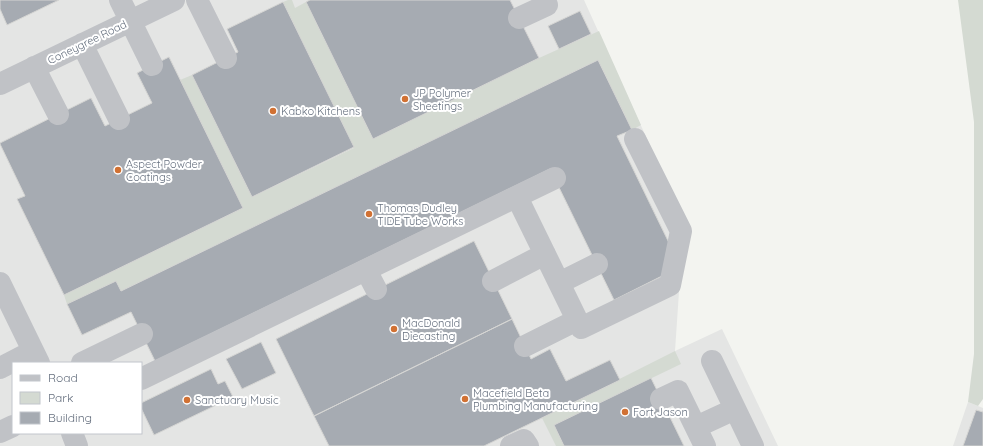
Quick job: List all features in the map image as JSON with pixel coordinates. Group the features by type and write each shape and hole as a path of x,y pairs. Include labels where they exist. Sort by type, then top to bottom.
{"street":[{"path":"120,0 152,65"},
{"path":"197,0 226,58"},
{"path":"518,18 547,5 545,0"},
{"name":"Coneygree Road","path":"0,84 170,1"},
{"path":"82,44 119,119"},
{"path":"34,67 58,114"},
{"path":"524,189 544,254 581,328 670,285 681,231 635,139"},
{"path":"142,379 366,270 524,189 554,178"},
{"path":"493,280 544,254"},
{"path":"559,283 597,264"},
{"path":"366,270 376,289"},
{"path":"0,283 36,357 20,362"},
{"path":"525,346 577,320"},
{"path":"84,362 142,334"},
{"path":"712,361 753,446"},
{"path":"0,368 12,364"},
{"path":"661,399 678,391 700,437 735,409"},
{"path":"0,432 12,426"},
{"path":"72,434 77,446"},
{"path":"512,446 524,440 528,446"}],"shaded area":[{"path":"0,0 584,0 687,227 680,277 675,351 722,329 778,446 0,446"},
{"path":"968,402 983,408 983,446 953,446"}],"green space":[{"path":"292,0 295,8 306,2 373,139 539,58 599,31 641,125 632,130 598,60 121,291 116,281 67,304 64,295 243,208 180,80 192,75 252,197 354,148 283,2"},
{"path":"958,0 983,0 983,399 978,406 968,402 974,354 974,122"},
{"path":"675,351 681,364 554,425 564,446 556,446 542,418"}],"building":[{"path":"0,0 59,0 7,25 0,9"},
{"name":"JP Polymer Sheetings","path":"310,0 510,0 539,58 373,139 306,2"},
{"name":"Kabko Kitchens","path":"283,2 354,147 252,197 192,75 238,52 227,29"},
{"path":"580,11 591,34 559,49 548,26"},
{"name":"Aspect Powder Coatings","path":"169,57 243,208 64,295 17,199 25,196 0,143 91,98 105,126 152,103 137,73"},
{"name":"Thomas Dudley TIDE Tube Works","path":"598,60 632,130 617,136 671,247 664,275 614,300 550,169 155,361 131,312 82,335 67,304 116,281 121,291"},
{"name":"MacDonald Diecasting","path":"474,241 512,319 314,416 276,339"},
{"name":"Macefield Beta Plumbing Manufacturing","path":"512,319 531,359 550,349 566,381 610,360 620,380 484,446 329,446 314,416"},
{"path":"261,342 276,373 242,389 226,359"},
{"name":"Sanctuary Music","path":"211,369 218,384 225,381 233,397 154,435 142,410 142,403"},
{"name":"Fort Jason","path":"651,378 684,446 564,446 554,425"},
{"path":"976,410 983,412 983,446 963,446"}],"place":[{"name":"JP Polymer Sheetings","path":"405,99"},
{"name":"Kabko Kitchens","path":"273,111"},
{"name":"Aspect Powder Coatings","path":"118,170"},
{"name":"Thomas Dudley TIDE Tube Works","path":"369,214"},
{"name":"MacDonald Diecasting","path":"394,329"},
{"name":"Macefield Beta Plumbing Manufacturing","path":"465,399"},
{"name":"Sanctuary Music","path":"187,400"},
{"name":"Fort Jason","path":"625,412"}]}
